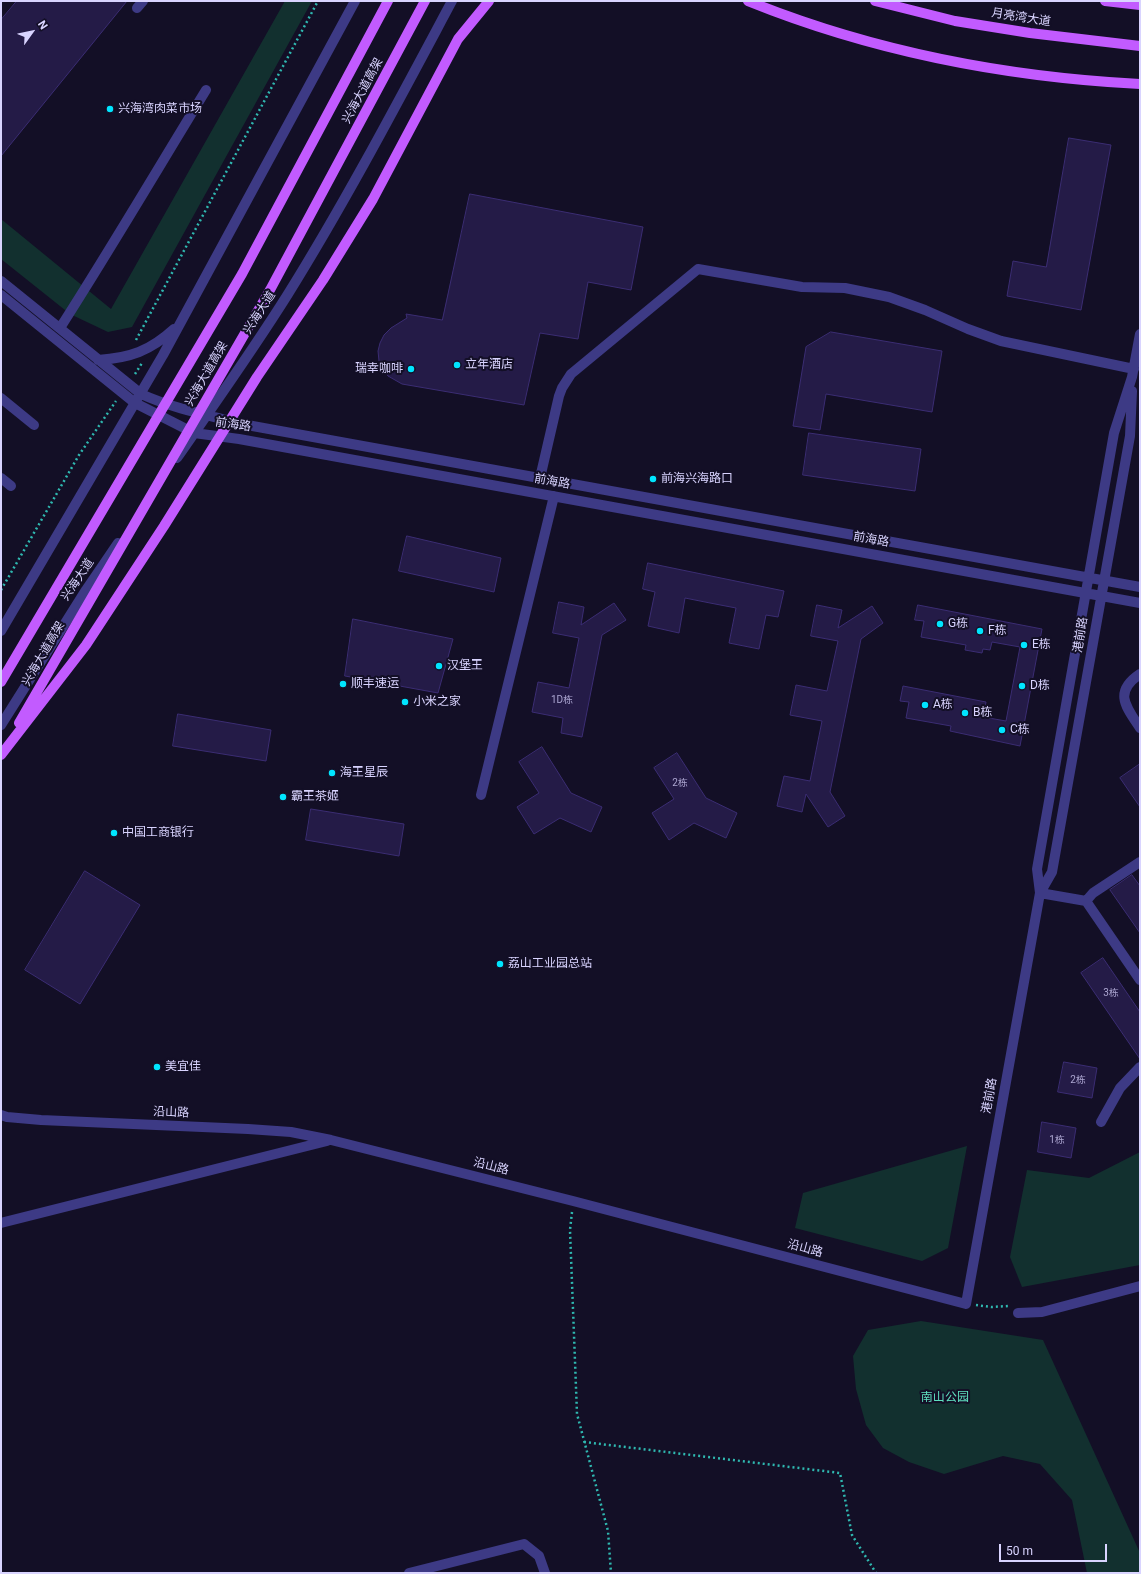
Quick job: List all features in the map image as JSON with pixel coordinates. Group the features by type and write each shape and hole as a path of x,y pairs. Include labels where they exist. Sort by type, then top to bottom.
{"main road":[{"name":"兴海大道高架","path":"1,682 242,274 388,1"},
{"name":"兴海大道高架","path":"1,755 270,290 425,1"},
{"path":"1,755 86,645 164,526 257,377 323,280 374,199 458,39 489,1"},
{"path":"748,1 813,25 867,42 970,65 1069,78 1140,84"},
{"name":"月亮湾大道","path":"875,1 963,22 1030,33 1140,46"},
{"path":"1105,1 1140,5"}],"street":[{"path":"1,631 138,398 355,1"},
{"name":"兴海大道","path":"1,724 86,590 259,340 358,175 452,1"},
{"path":"60,328 206,90"},
{"path":"540,478 559,396 571,374 698,269 802,287 845,288 889,297 1001,341 1133,373"},
{"name":"前海路","path":"1,281 98,360 138,398 153,400 247,425 1140,587"},
{"name":"前海路","path":"1,295 138,398 194,433 246,440 1140,602"},
{"path":"98,360 118,359 139,352 159,342 180,323"},
{"name":"港前路","path":"966,1304 1040,893 1037,869 1114,433 1133,373 1140,334"},
{"name":"港前路","path":"1040,893 1052,872 1130,436 1133,373"},
{"path":"1,398 34,425"},
{"path":"1,478 11,486"},
{"path":"481,794 554,496"},
{"path":"1140,674 1131,680 1123,694 1124,703 1140,728"},
{"path":"1086,901 1093,893 1140,862"},
{"path":"1040,893 1086,901 1140,980"},
{"path":"1100,1122 1120,1088 1140,1067"},
{"name":"沿山路","path":"1,1115 41,1120 291,1132 331,1140 573,1201 966,1304"},
{"path":"1,1223 331,1140"},
{"path":"1018,1313 1042,1312 1140,1286"},
{"path":"409,1573 524,1544 539,1556 545,1573"}],"path":[{"path":"135,342 318,1"},
{"path":"1,590 79,455 110,409"},
{"path":"573,1201 570,1230 577,1414 608,1531 611,1573"},
{"path":"966,1304 991,1307 1008,1306"},
{"path":"584,1442 840,1473 852,1535 876,1573"}],"green space":[{"path":"285,1 312,1 132,327 108,332 70,314 1,259 1,219 111,309"},
{"path":"967,1146 948,1248 922,1261 795,1228 803,1193"},
{"path":"1140,1152 1140,1265 1022,1287 1010,1257 1027,1170 1089,1178"},
{"name":"南山公园","path":"921,1321 1043,1340 1140,1553 1140,1573 1087,1573 1072,1500 1040,1464 1003,1456 944,1474 909,1462 883,1448 866,1425 856,1389 853,1356 868,1330"}],"building":[{"path":"17,1 127,1 1,156 1,20"},
{"path":"1069,138 1111,145 1081,310 1007,296 1013,261 1046,267"},
{"path":"470,194 643,227 631,290 588,282 578,339 540,333 524,405 402,384 388,376 379,361 378,351 384,335 391,328 407,318 406,314 442,320"},
{"path":"831,332 942,351 932,412 826,394 820,430 793,426 806,347"},
{"path":"809,433 921,449 915,491 803,475"},
{"path":"407,536 501,558 494,592 399,571"},
{"path":"648,563 784,591 778,617 766,615 759,649 729,643 736,608 685,598 679,633 648,626 655,592 643,589"},
{"path":"559,602 584,607 581,625 614,603 626,620 602,635 582,737 561,733 563,718 532,712 538,682 569,688 579,638 553,633"},
{"path":"817,605 842,610 838,628 872,606 883,623 861,639 830,792 845,816 828,827 806,794 802,812 777,806 784,776 810,781 822,721 790,715 796,685 827,691 838,641 811,636"},
{"path":"918,605 1042,629 1020,746 950,731 951,726 906,718 909,702 900,701 903,686 986,702 983,717 1006,721 1020,647 992,642 990,650 983,649 982,653 965,650 966,645 921,637 924,621 915,620"},
{"path":"353,619 453,639 438,693 345,676"},
{"path":"178,714 271,730 266,761 173,746"},
{"path":"542,747 571,793 602,807 591,832 560,818 534,834 517,807 539,793 519,762"},
{"path":"677,753 706,798 737,813 726,838 694,823 669,840 652,813 674,799 654,768"},
{"path":"1140,764 1140,807 1120,778"},
{"path":"311,809 404,824 399,856 306,840"},
{"path":"85,871 140,905 80,1004 25,970"},
{"path":"1132,875 1140,886 1140,933 1110,890"},
{"path":"1103,958 1140,1012 1140,1059 1081,973"},
{"path":"1064,1062 1097,1068 1092,1098 1058,1092"},
{"path":"1042,1122 1076,1128 1071,1158 1038,1152"}],"place":[{"name":"兴海湾肉菜市场","path":"110,109"},
{"name":"立年酒店","path":"457,365"},
{"name":"瑞幸咖啡","path":"411,369"},
{"name":"前海兴海路口","path":"653,479"},
{"name":"G栋","path":"940,624"},
{"name":"F栋","path":"980,631"},
{"name":"E栋","path":"1024,645"},
{"name":"汉堡王","path":"439,666"},
{"name":"顺丰速运","path":"343,684"},
{"name":"D栋","path":"1022,686"},
{"name":"小米之家","path":"405,702"},
{"name":"A栋","path":"925,705"},
{"name":"B栋","path":"965,713"},
{"name":"C栋","path":"1002,730"},
{"name":"海王星辰","path":"332,773"},
{"name":"霸王茶姬","path":"283,797"},
{"name":"中国工商银行","path":"114,833"},
{"name":"荔山工业园总站","path":"500,964"},
{"name":"美宜佳","path":"157,1067"}]}
